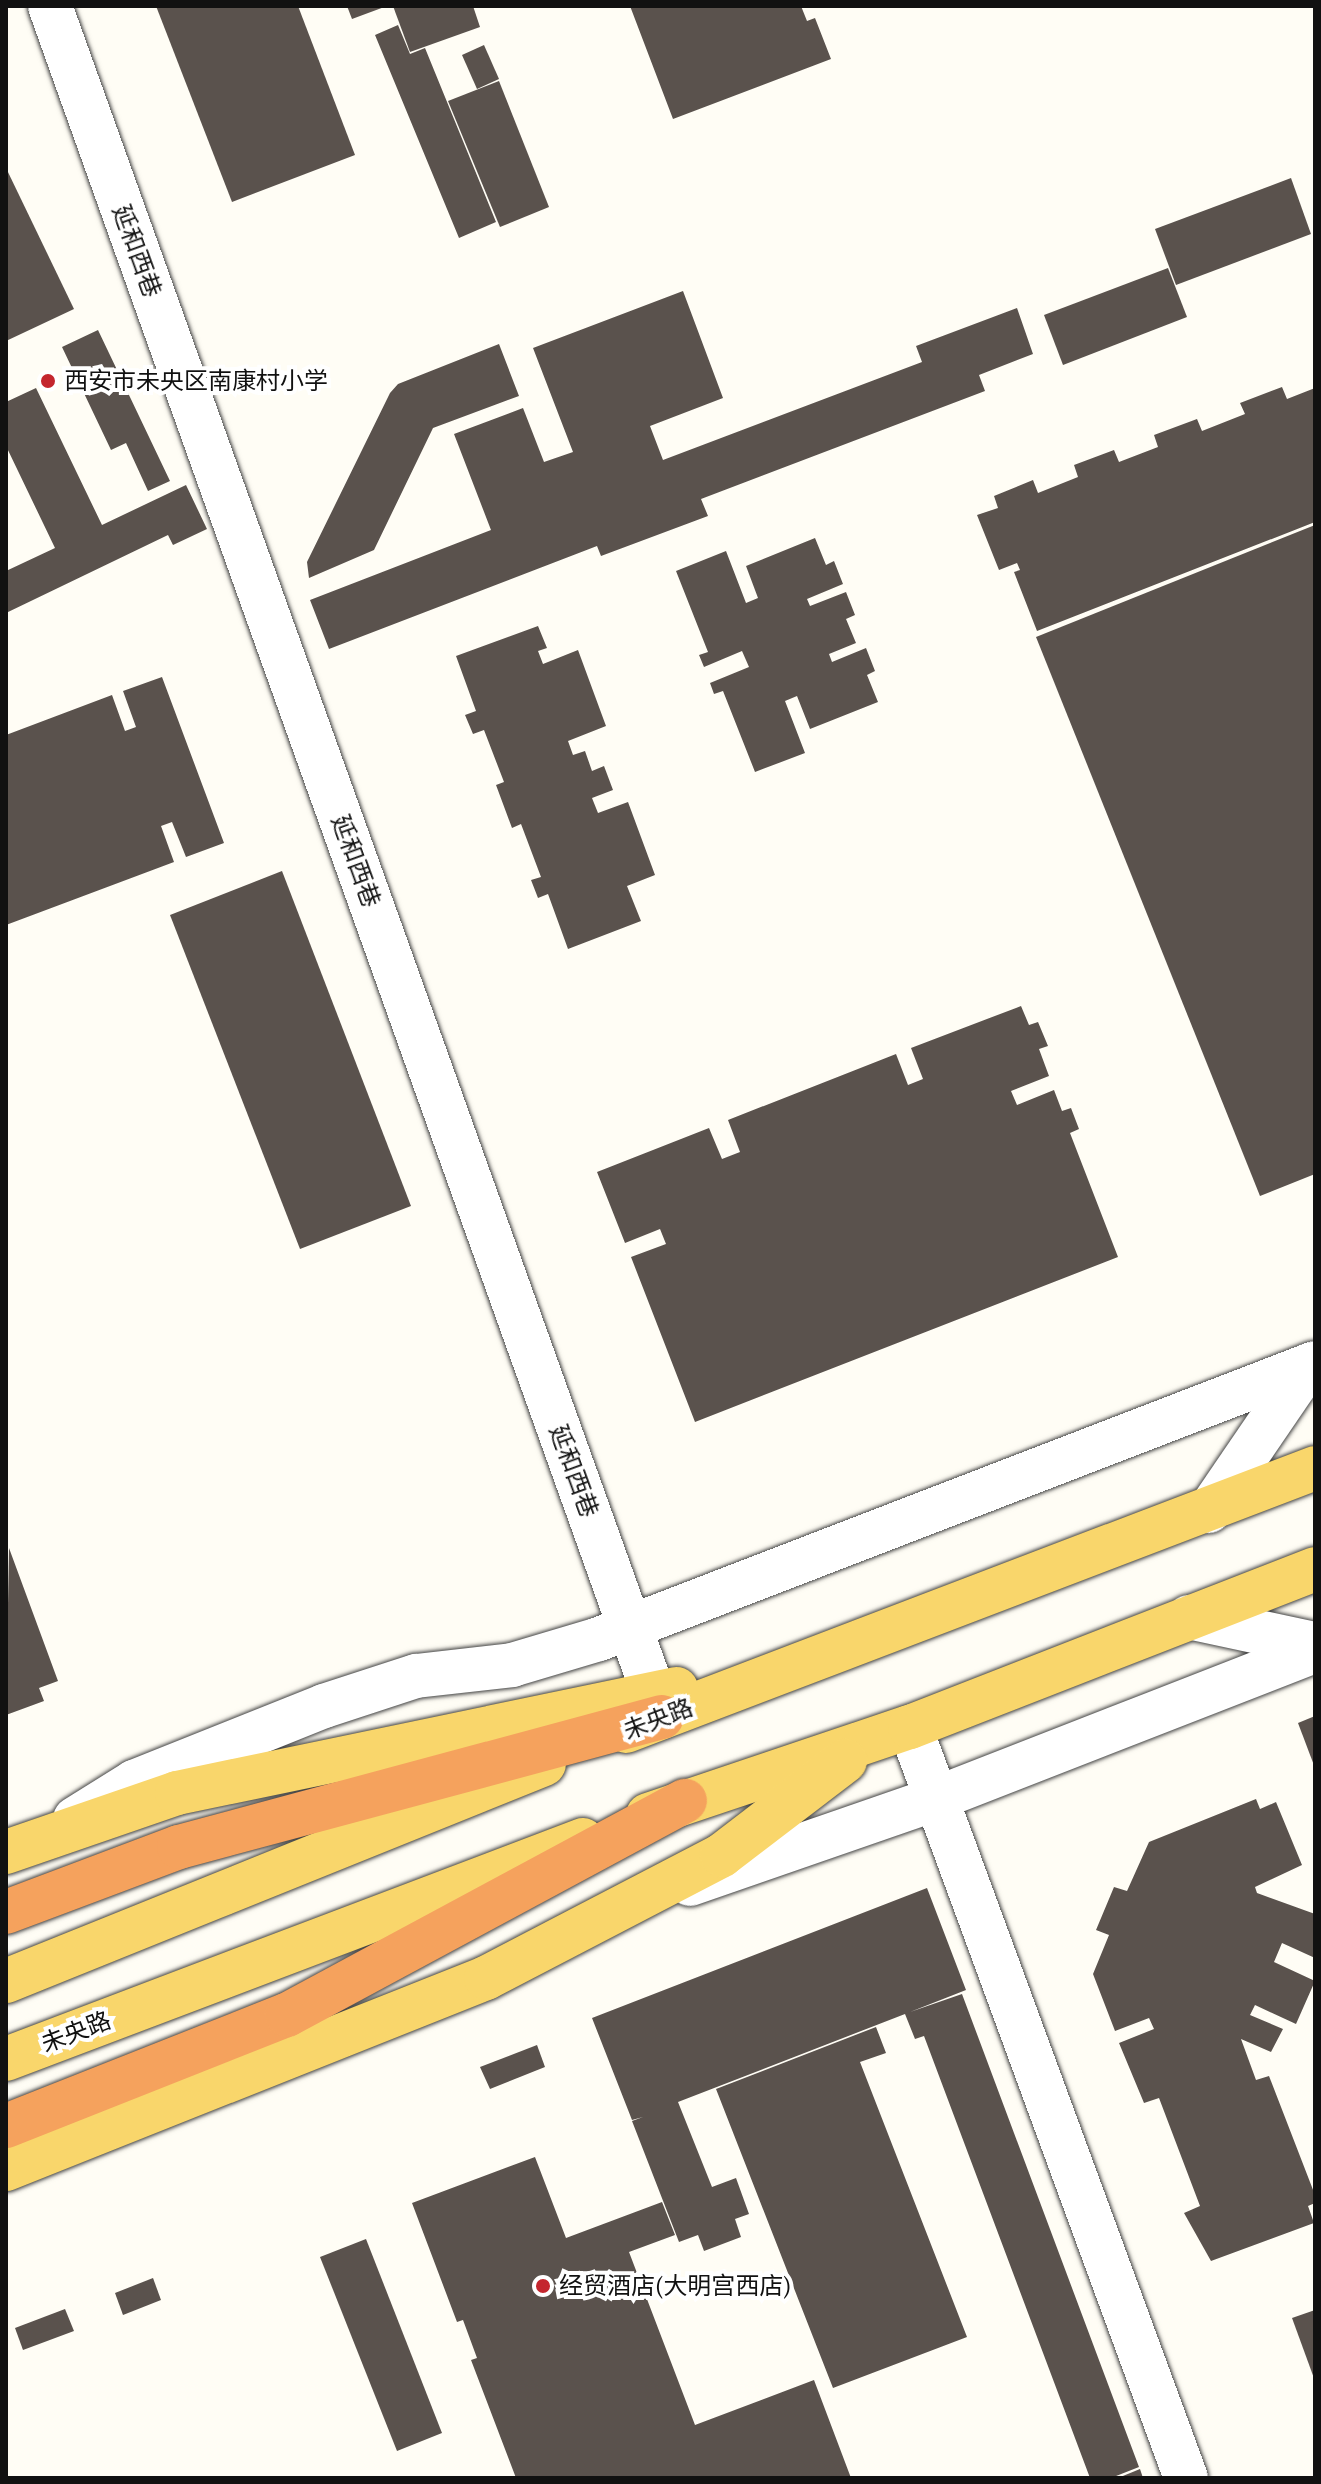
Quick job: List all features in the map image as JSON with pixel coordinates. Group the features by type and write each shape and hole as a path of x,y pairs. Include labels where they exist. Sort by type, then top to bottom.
{"highway":[{"path":"6,1912 179,1847 658,1705"},
{"path":"6,2126 287,2015 685,1801"}],"main road":[{"name":"未央路","path":"6,1981 658,1705 824,1659 1315,1468"},
{"name":"未央路","path":"6,2059 685,1801 891,1734 1315,1569"},
{"path":"24,1846 177,1793 658,1705"},
{"path":"6,2169 486,1978 722,1855 891,1734"}],"street":[{"name":"延和西巷","path":"50,6 658,1705"},
{"path":"24,1846 134,1782 324,1706 416,1676 512,1665 630,1627 1312,1364"},
{"path":"1209,1511 1312,1364"},
{"path":"1189,1617 1315,1644"},
{"path":"627,1905 935,1799 1315,1651"},
{"path":"891,1734 935,1799 1186,2478"}],"building":[{"path":"156,6 298,6 355,155 232,202"},
{"path":"347,6 387,6 352,19"},
{"path":"393,6 473,6 480,27 410,52"},
{"path":"630,6 801,6 807,21 815,18 831,59 673,119"},
{"path":"398,25 410,54 425,48 496,222 459,238 375,35"},
{"path":"484,45 499,79 477,89 462,55"},
{"path":"499,81 549,207 500,227 448,101"},
{"path":"6,168 74,309 6,341"},
{"path":"1291,178 1311,234 1176,285 1155,229"},
{"path":"1168,268 1187,317 1063,365 1044,315"},
{"path":"683,291 723,398 650,426 663,460 922,362 916,346 1017,308 1033,354 979,375 985,391 701,499 708,516 601,556 597,546 329,649 310,600 491,530 454,434 523,408 544,462 573,452 533,348"},
{"path":"98,330 170,481 148,491 126,443 111,450 62,347"},
{"path":"499,344 519,396 433,428 374,550 309,578 307,562 390,393 398,384"},
{"path":"1282,387 1287,399 1315,388 1315,522 1037,631 1014,572 1020,570 1017,563 999,570 977,515 998,508 994,496 1033,480 1038,493 1078,477 1074,465 1114,450 1119,462 1158,447 1154,435 1197,419 1202,431 1245,414 1240,403"},
{"path":"36,388 102,525 186,485 207,529 173,545 168,535 6,613 6,571 55,548 6,446 6,402"},
{"path":"1315,525 1315,1174 1260,1196 1036,637"},
{"path":"815,538 826,565 834,561 843,584 807,599 810,606 846,592 855,615 846,619 856,643 829,654 832,662 866,648 875,671 867,675 878,702 810,729 797,696 785,701 805,753 755,772 723,691 714,694 710,683 749,667 742,651 704,667 699,655 708,652 676,571 726,551 746,603 758,598 746,566"},
{"path":"538,626 547,648 538,651 543,664 578,650 606,726 568,741 573,755 585,751 592,771 604,766 613,790 592,798 598,813 628,802 655,875 627,886 641,921 568,949 548,894 538,898 531,880 541,877 521,824 512,828 496,785 504,782 484,730 473,734 465,715 476,711 456,656"},
{"path":"162,677 224,843 186,857 172,822 161,826 174,862 6,925 6,735 112,695 125,731 136,727 123,691"},
{"path":"282,871 411,1206 300,1249 170,915"},
{"path":"1021,1006 1029,1025 1038,1022 1048,1046 1039,1049 1049,1076 1011,1091 1017,1105 1054,1090 1062,1111 1071,1108 1079,1129 1070,1133 1118,1257 695,1422 631,1257 666,1244 660,1229 625,1243 597,1172 709,1128 722,1159 740,1152 728,1120 896,1054 908,1085 923,1079 911,1048"},
{"path":"9,1548 58,1681 39,1688 44,1701 6,1715"},
{"path":"1315,1716 1315,1768 1298,1723"},
{"path":"1256,1799 1260,1809 1276,1802 1302,1865 1255,1887 1257,1893 1315,1914 1315,1958 1282,1943 1274,1962 1315,1981 1296,2024 1255,2005 1250,2015 1283,2029 1271,2052 1241,2039 1256,2080 1269,2076 1315,2195 1315,2203 1308,2206 1314,2223 1211,2261 1184,2213 1200,2206 1159,2098 1144,2103 1119,2043 1154,2029 1149,2018 1115,2031 1093,1974 1109,1935 1096,1930 1114,1887 1127,1891 1149,1842"},
{"path":"927,1888 966,1990 910,2012 962,1994 1139,2467 1111,2478 1090,2478 924,2036 915,2039 905,2014 678,2102 712,2187 736,2178 749,2214 735,2219 741,2237 704,2251 698,2235 679,2242 632,2121 643,2117 632,2120 592,2018"},
{"path":"876,2027 886,2053 860,2062 967,2337 833,2388 716,2089"},
{"path":"537,2045 545,2067 490,2089 480,2067"},
{"name":"经贸酒店(大明宫西店)","path":"535,2157 566,2238 662,2202 675,2235 629,2252 695,2425 814,2380 851,2478 516,2478 471,2360 477,2358 463,2320 457,2322 412,2203"},
{"path":"366,2239 442,2433 397,2451 320,2257"},
{"path":"153,2278 161,2300 123,2315 115,2293"},
{"path":"65,2309 74,2331 23,2350 15,2328"},
{"path":"1315,2310 1315,2381 1292,2318"},
{"path":"1140,2469 1143,2478 1118,2478"}],"place":[{"name":"西安市未央区南康村小学","path":"48,381"},
{"name":"经贸酒店(大明宫西店)","path":"543,2286"}]}
